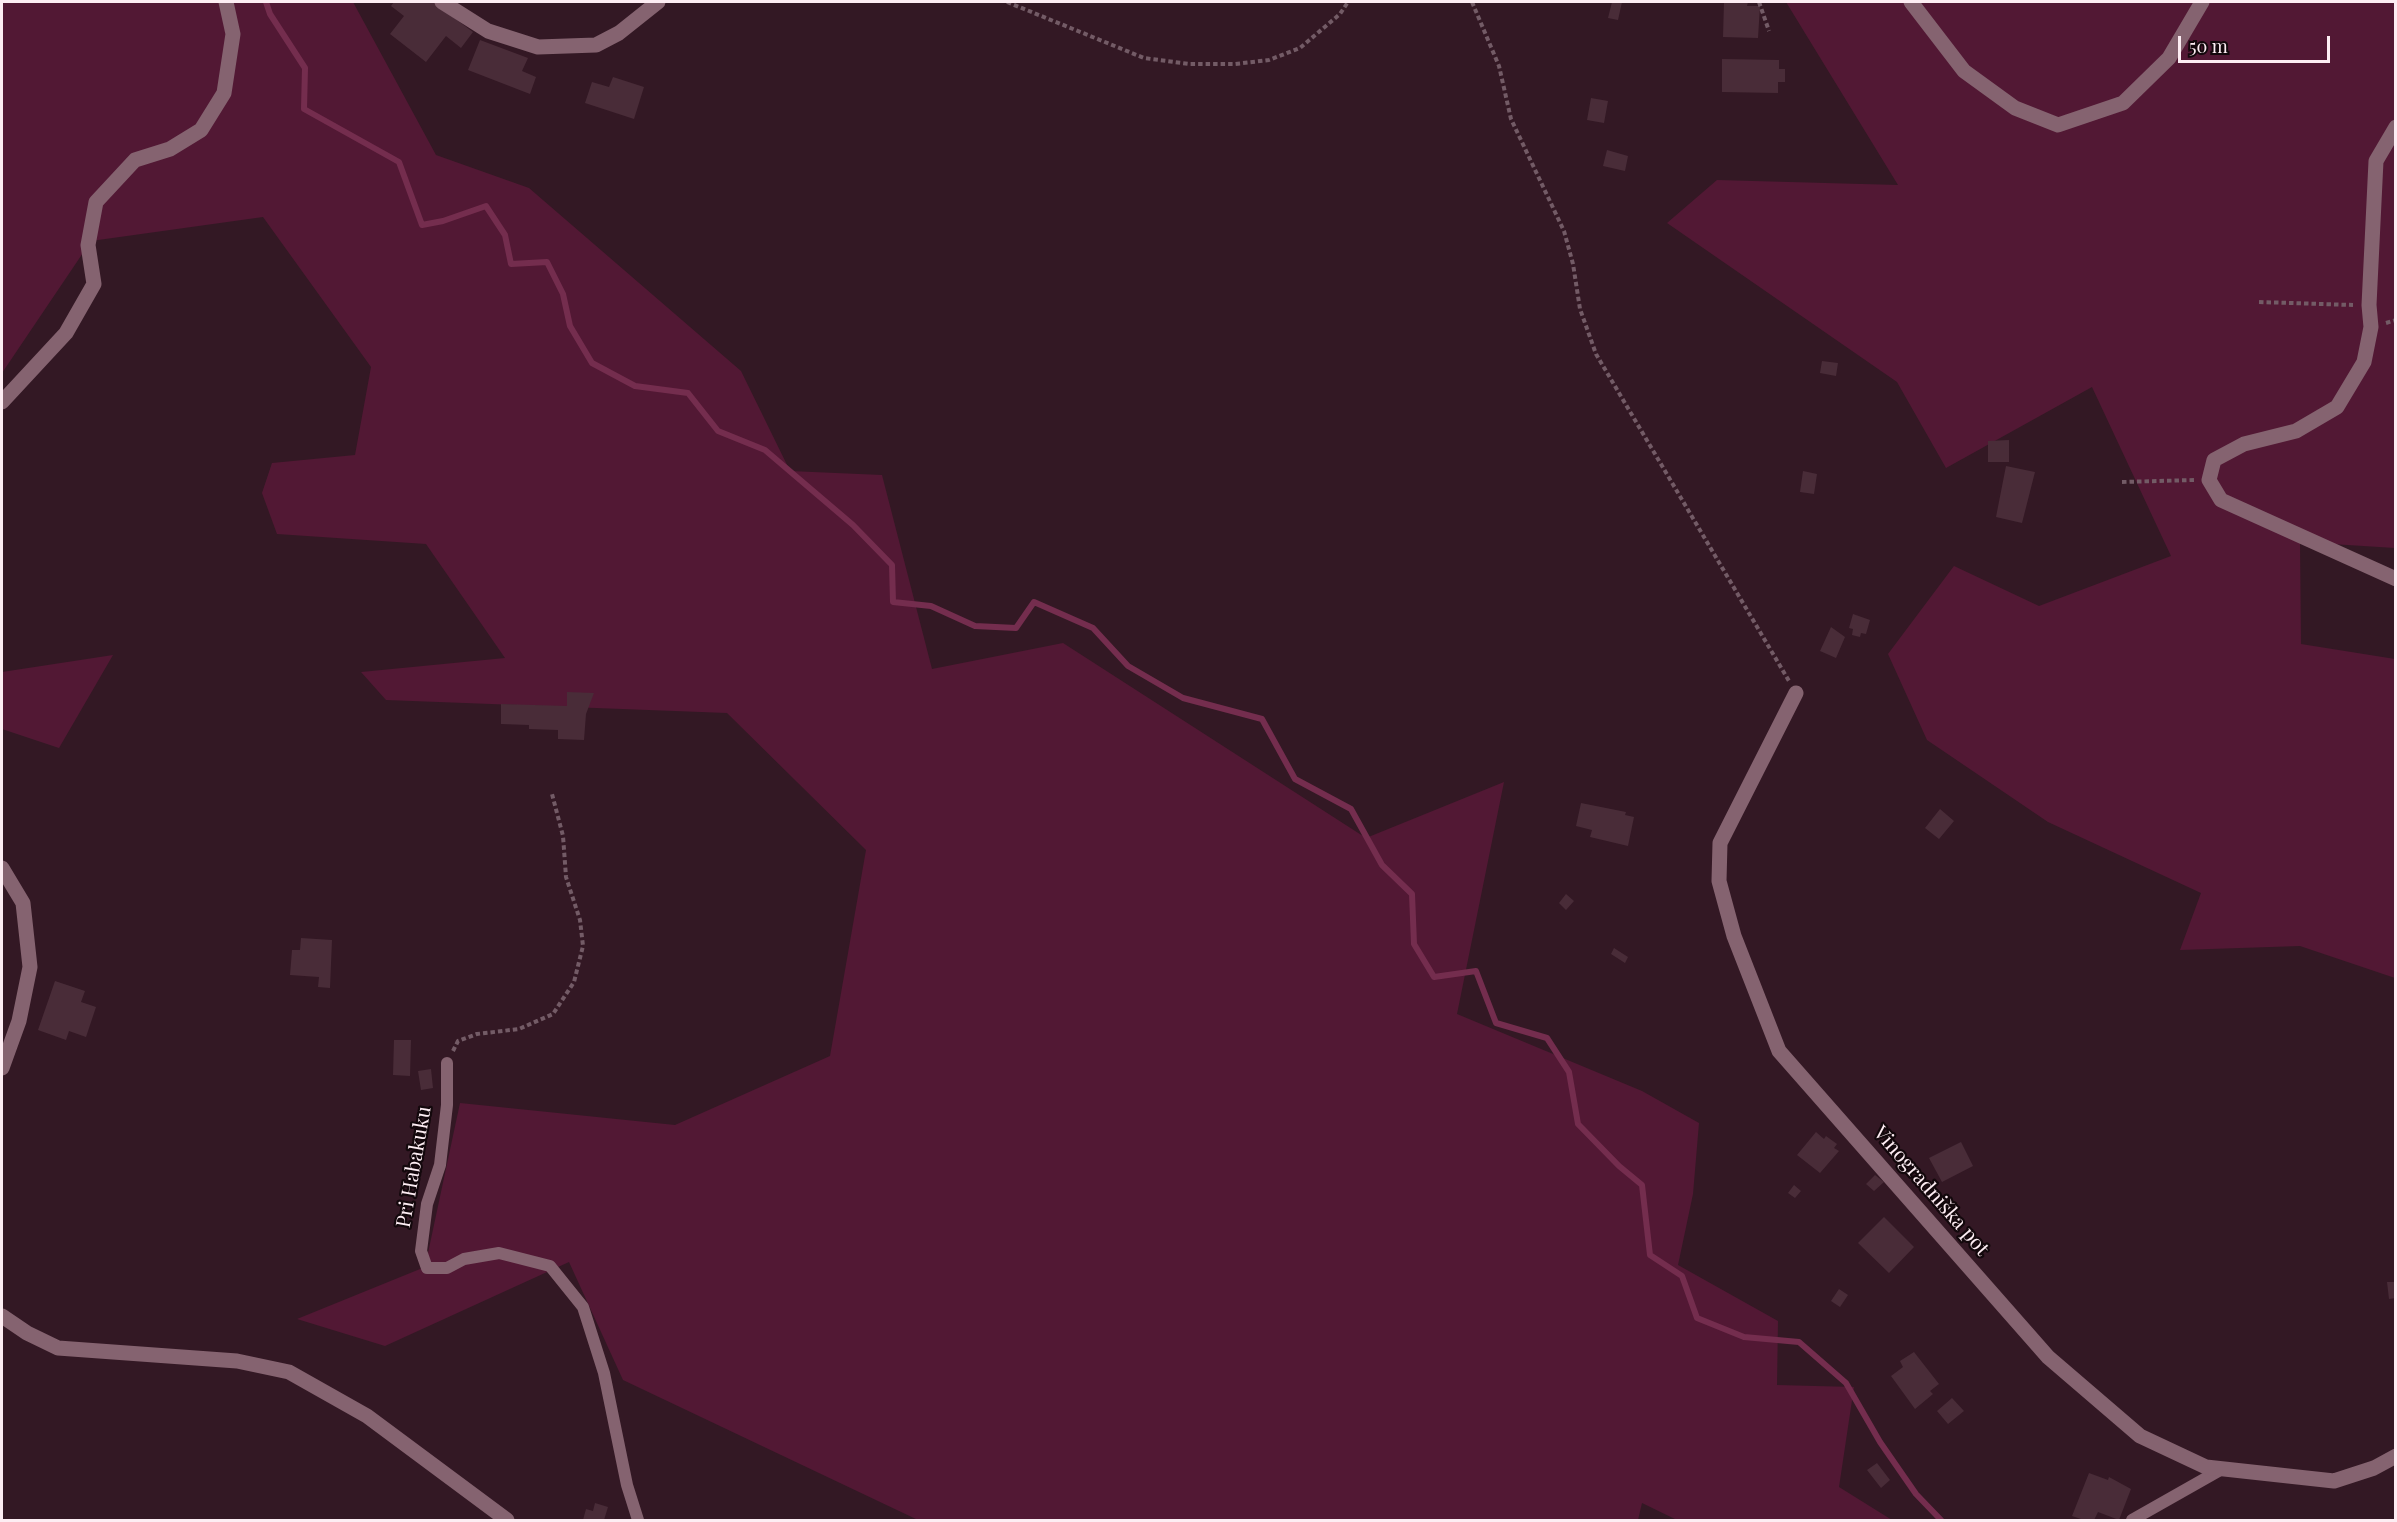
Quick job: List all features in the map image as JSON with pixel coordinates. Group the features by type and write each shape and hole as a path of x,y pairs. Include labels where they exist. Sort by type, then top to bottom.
{"street":[{"path":"2,402 66,333 94,284 88,245 96,202 135,160 170,149 201,130 224,93 233,34 226,2"},
{"path":"442,2 488,31 538,47 596,45 620,33 658,2"},
{"path":"1911,2 1964,71 2015,108 2058,125 2123,103 2169,58 2202,2"},
{"path":"2396,127 2376,161 2369,305 2371,327 2364,362 2337,407 2296,431 2244,444 2214,460 2210,480 2221,500 2396,579"},
{"name":"Vinogradniška pot","path":"1796,693 1720,843 1719,881 1734,936 1779,1051 2048,1357 2140,1436 2206,1467 2334,1481 2374,1468 2396,1456"},
{"path":"2,868 23,903 30,967 19,1022 2,1068"},
{"path":"2,1316 27,1333 58,1348 237,1361 289,1372 367,1416 507,1521"}],"lane":[{"name":"Pri Habakuku","path":"447,1063 447,1105 440,1165 427,1204 421,1251 427,1268 447,1268 464,1259 499,1253 550,1266 583,1307 604,1373 627,1485 638,1521"},
{"path":"2132,1521 2222,1469"}],"path":[{"path":"1007,2 1144,58 1189,64 1235,64 1269,60 1300,48 1340,14 1348,2"},
{"path":"1472,2 1499,66 1511,119 1564,231 1573,264 1580,309 1596,354 1796,693"},
{"path":"1759,2 1769,31"},
{"path":"2259,302 2369,305"},
{"path":"2122,482 2210,480"},
{"path":"447,1063 458,1041 477,1034 519,1029 553,1014 574,982 583,946 580,921 566,877 563,836 552,794"}],"shaded area":[{"path":"2,2 353,2 436,155 529,188 741,371 790,471 882,475 932,669 1063,643 1366,838 1504,782 1457,1014 1642,1091 1699,1123 1693,1194 1678,1265 1778,1321 1777,1385 1854,1387 1839,1487 1892,1520 1677,1520 1642,1503 1638,1520 918,1520 623,1380 569,1262 385,1346 297,1319 425,1267 460,1103 675,1125 830,1056 866,850 727,713 386,700 361,672 505,658 426,544 277,534 262,493 272,463 355,455 371,367 263,217 91,241 2,373"},
{"path":"1786,2 2395,2 2395,548 2300,542 2301,644 2395,659 2395,978 2300,946 2180,950 2201,893 2048,822 1927,740 1888,654 1954,566 2039,606 2171,556 2092,387 1946,468 1897,382 1667,223 1717,180 1898,185"},
{"path":"113,655 59,748 2,729 2,672"}],"building":[{"path":"394,2 433,2 473,32 461,48 446,36 426,62 390,34 404,16 391,6"},
{"path":"1612,2 1622,2 1618,20 1608,18"},
{"path":"1724,2 1748,2 1747,6 1760,6 1758,38 1723,37"},
{"path":"480,40 528,58 522,71 536,77 530,94 468,70"},
{"path":"1722,59 1779,60 1779,69 1785,69 1785,82 1778,82 1778,93 1722,92"},
{"path":"613,77 644,87 634,119 585,103 592,82 609,87"},
{"path":"1591,98 1608,101 1604,123 1587,120"},
{"path":"1607,150 1628,156 1625,171 1603,166"},
{"path":"1822,361 1838,363 1836,376 1820,373"},
{"path":"2009,440 2009,462 1988,462 1988,441"},
{"path":"2006,466 2035,472 2022,523 1996,517"},
{"path":"1803,471 1817,474 1814,494 1800,492"},
{"path":"1853,614 1870,620 1866,634 1861,633 1860,637 1852,635 1853,629 1849,628"},
{"path":"1831,627 1845,637 1836,658 1820,651"},
{"path":"567,692 594,693 586,714 584,740 558,739 558,730 529,729 529,725 501,724 501,704 567,706"},
{"path":"1581,803 1626,812 1625,815 1634,817 1628,846 1590,837 1592,830 1576,826"},
{"path":"1940,809 1954,821 1939,839 1925,828"},
{"path":"1566,894 1574,901 1566,910 1559,903"},
{"path":"301,938 332,940 330,988 318,987 319,977 290,975 292,950 300,950"},
{"path":"1614,948 1628,957 1625,963 1611,954"},
{"path":"55,981 85,991 81,1002 96,1007 86,1037 69,1031 66,1040 38,1030"},
{"path":"394,1040 411,1040 410,1076 393,1075"},
{"path":"431,1069 433,1088 421,1090 418,1071"},
{"path":"1816,1132 1824,1139 1826,1136 1837,1144 1834,1148 1839,1151 1820,1173 1797,1155"},
{"path":"1961,1142 1973,1166 1942,1182 1929,1158"},
{"path":"1875,1175 1884,1182 1874,1191 1866,1184"},
{"path":"1794,1185 1801,1191 1795,1198 1788,1193"},
{"path":"1884,1217 1914,1247 1889,1273 1858,1243"},
{"path":"2387,1282 2396,1282 2396,1298 2389,1299"},
{"path":"1839,1289 1848,1295 1840,1307 1831,1301"},
{"path":"1914,1352 1939,1384 1930,1391 1933,1394 1915,1409 1891,1376 1903,1367 1900,1361"},
{"path":"1952,1398 1964,1411 1948,1424 1937,1411"},
{"path":"1877,1463 1890,1480 1881,1488 1867,1470"},
{"path":"2089,1473 2108,1480 2109,1477 2131,1489 2119,1520 2098,1512 2094,1520 2072,1516"},
{"path":"595,1503 608,1507 604,1520 583,1520 586,1509 593,1511"}],"waterway":[{"path":"266,2 270,14 305,68 304,109 399,162 422,225 443,221 486,206 505,235 511,264 547,262 563,294 570,326 592,363 635,386 688,393 718,431 765,450 853,525 892,565 893,602 931,606 975,626 1016,628 1034,602 1093,628 1128,666 1183,698 1262,719 1295,779 1351,809 1382,865 1412,894 1414,944 1434,977 1476,971 1496,1023 1547,1038 1569,1072 1578,1124 1619,1166 1642,1185 1650,1255 1682,1276 1697,1318 1744,1337 1799,1342 1846,1383 1880,1442 1916,1494 1941,1520"}]}
